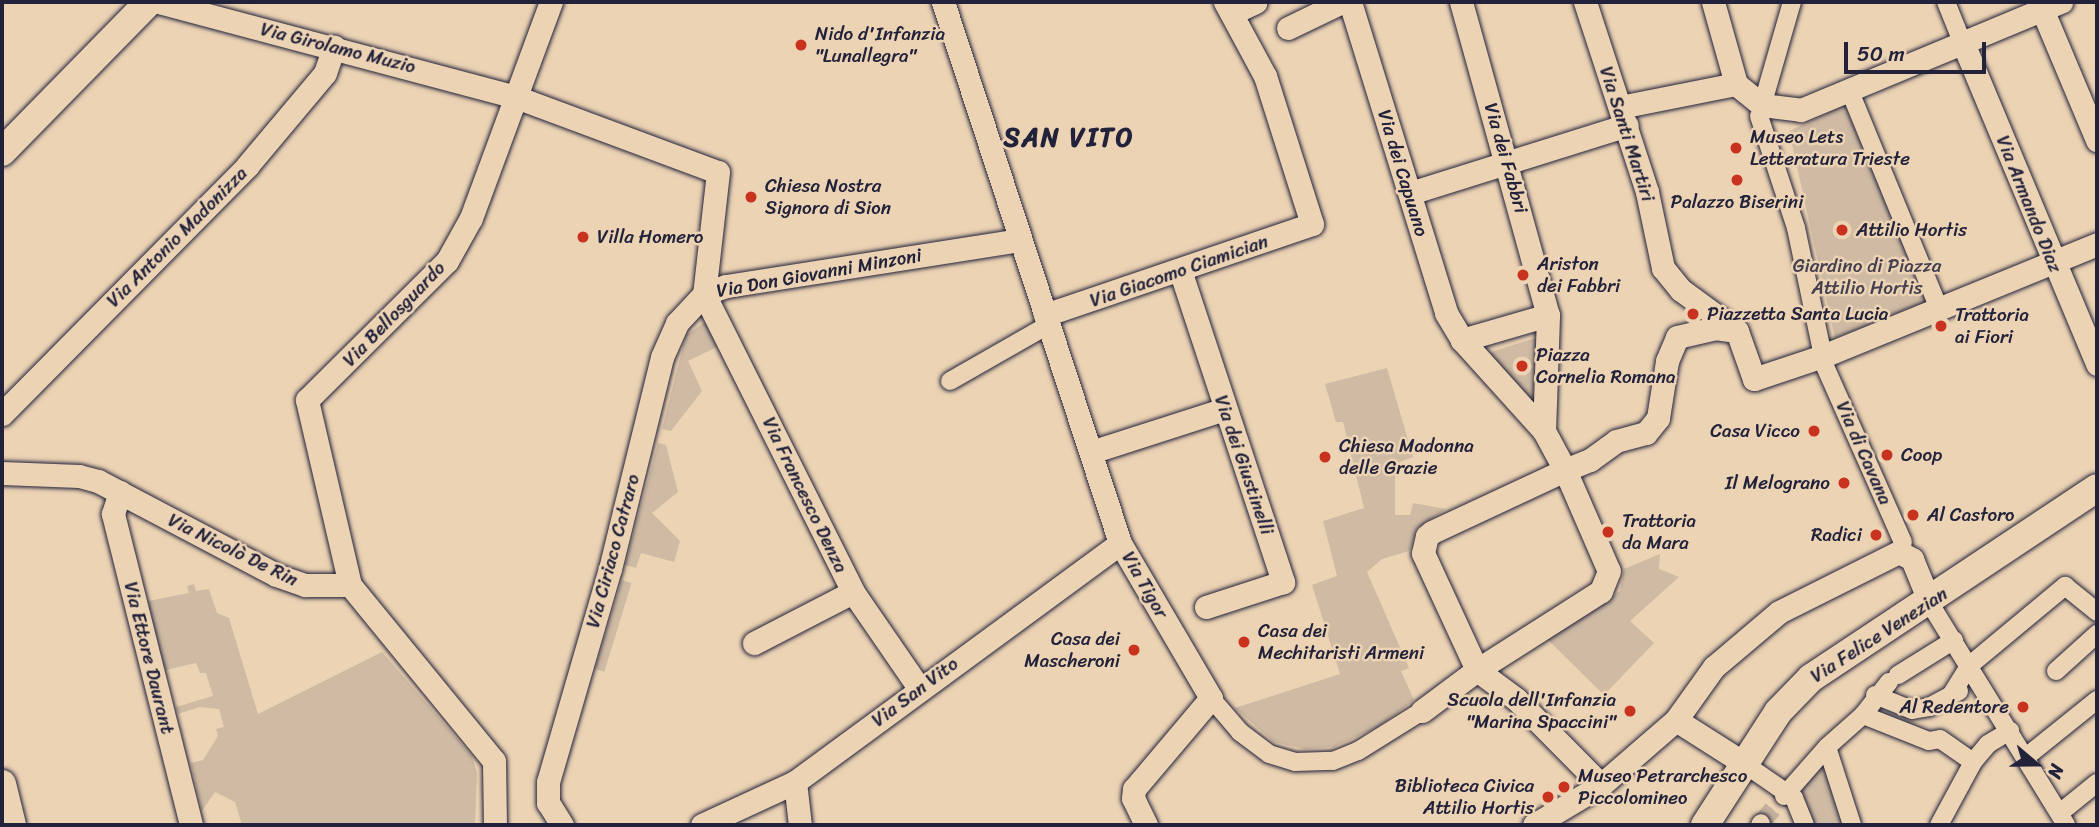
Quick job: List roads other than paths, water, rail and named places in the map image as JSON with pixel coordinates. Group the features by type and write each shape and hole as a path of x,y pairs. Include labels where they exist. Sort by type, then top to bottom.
{"street":[{"path":"2,152 149,2"},
{"name":"Via Girolamo Muzio","path":"159,2 516,97"},
{"name":"Via Bellosguardo","path":"350,585 307,400 447,261 471,218 551,2"},
{"name":"Via Tigor","path":"943,2 1120,543 1210,698 1240,732 1269,754 1295,762 1334,761 1358,751 1601,590 1608,579 1606,561 1565,470"},
{"path":"1228,7 1256,2"},
{"path":"1288,28 1342,2"},
{"name":"Via dei Capuano","path":"1350,2 1448,321 1462,341"},
{"name":"Via dei Fabbri","path":"1461,2 1508,162 1548,315"},
{"name":"Via Santi Martiri","path":"1585,2 1624,116 1663,268 1681,290 1737,331"},
{"path":"1713,2 1736,84 1762,105 1787,110 1815,106 1851,94 1961,39 2048,4 2097,140"},
{"path":"1766,92 1792,2"},
{"name":"Via Armando Diaz","path":"1945,2 2097,364"},
{"name":"Via Giacomo Ciamician","path":"1046,320 1312,224 1265,76 1228,7"},
{"name":"Via Antonio Madonizza","path":"2,414 247,166 325,73 334,47"},
{"path":"1410,193 1508,162 1624,116 1736,84"},
{"path":"1851,94 1937,305"},
{"name":"Via Don Giovanni Minzoni","path":"516,97 718,172 704,294 726,286 1020,240"},
{"name":"Via di Cavana","path":"1759,116 1796,228 1823,356 1903,547 1913,559 1931,605 2064,819"},
{"path":"1601,785 1516,699 1477,670 1423,553 1423,541 1433,532 1565,470 1616,441 1653,428 1667,361 1677,337 1715,328 1737,331 1754,379 1823,356 1937,305 2097,244"},
{"name":"Via dei Giustinelli","path":"1180,270 1283,582 1206,607"},
{"name":"Via Francesco Denza","path":"704,294 853,592 919,688"},
{"name":"Via Ciriaco Catraro","path":"553,822 548,803 548,782 610,569 662,357 677,323 704,294"},
{"path":"1544,431 1548,315 1462,341 1544,431 1565,470"},
{"path":"950,381 1046,320"},
{"path":"1091,452 1225,409"},
{"name":"Via Nicolò De Rin","path":"2,473 79,476 120,492 276,575 305,585 350,585"},
{"name":"Via Felice Venezian","path":"1705,825 1747,766 1778,712 1811,678 1931,605 2097,488"},
{"name":"Via Ettore Daurant","path":"120,492 113,514 191,825"},
{"name":"Via San Vito","path":"702,825 795,782 919,688 1120,543"},
{"path":"1534,825 1601,785 1676,720 1714,667 1779,611 1903,547"},
{"path":"350,585 494,761 495,825"},
{"path":"1951,695 1970,664 2065,586 2097,612"},
{"path":"754,643 853,592"},
{"path":"2056,671 2097,634"},
{"path":"1786,794 1827,747 1863,715 1875,695 1893,679 1954,640"},
{"path":"1875,695 1912,710 1980,681"},
{"path":"1146,825 1133,798 1135,789 1210,698"},
{"path":"2026,757 2097,700"},
{"path":"1863,715 1929,741 1940,739 1973,762"},
{"path":"1676,720 1794,798 1804,825"},
{"path":"1939,825 1973,762 1988,744 2010,731"},
{"path":"1827,747 1852,825"},
{"path":"795,782 800,825"},
{"path":"2064,819 2097,783"},
{"path":"2,784 12,825"}],"tunnel":[{"path":"1761,823 1784,796"}],"place":[{"name":"Nido d'Infanzia \"Lunallegra\"","path":"801,45"},
{"name":"Museo Lets Letteratura Trieste","path":"1736,148"},
{"name":"Palazzo Biserini","path":"1737,180"},
{"name":"Chiesa Nostra Signora di Sion","path":"751,197"},
{"name":"Attilio Hortis","path":"1842,230"},
{"name":"Villa Homero","path":"583,237"},
{"name":"Ariston dei Fabbri","path":"1523,275"},
{"name":"Piazzetta Santa Lucia","path":"1693,314"},
{"name":"Trattoria ai Fiori","path":"1941,326"},
{"name":"Piazza Cornelia Romana","path":"1522,366"},
{"name":"Casa Vicco","path":"1814,431"},
{"name":"Coop","path":"1887,455"},
{"name":"Chiesa Madonna delle Grazie","path":"1325,457"},
{"name":"Il Melograno","path":"1844,483"},
{"name":"Al Castoro","path":"1913,515"},
{"name":"Trattoria da Mara","path":"1608,532"},
{"name":"Radici","path":"1876,535"},
{"name":"Casa dei Mechitaristi Armeni","path":"1244,642"},
{"name":"Casa dei Mascheroni","path":"1134,650"},
{"name":"Al Redentore","path":"2023,707"},
{"name":"Scuola dell'Infanzia \"Marina Spaccini\"","path":"1630,711"},
{"name":"Museo Petrarchesco Piccolomineo","path":"1564,787"},
{"name":"Biblioteca Civica Attilio Hortis","path":"1548,797"}],"district":[{"name":"SAN VITO","path":"1069,138"}],"park label":[{"name":"Giardino di Piazza Attilio Hortis","path":"1867,277"}]}
